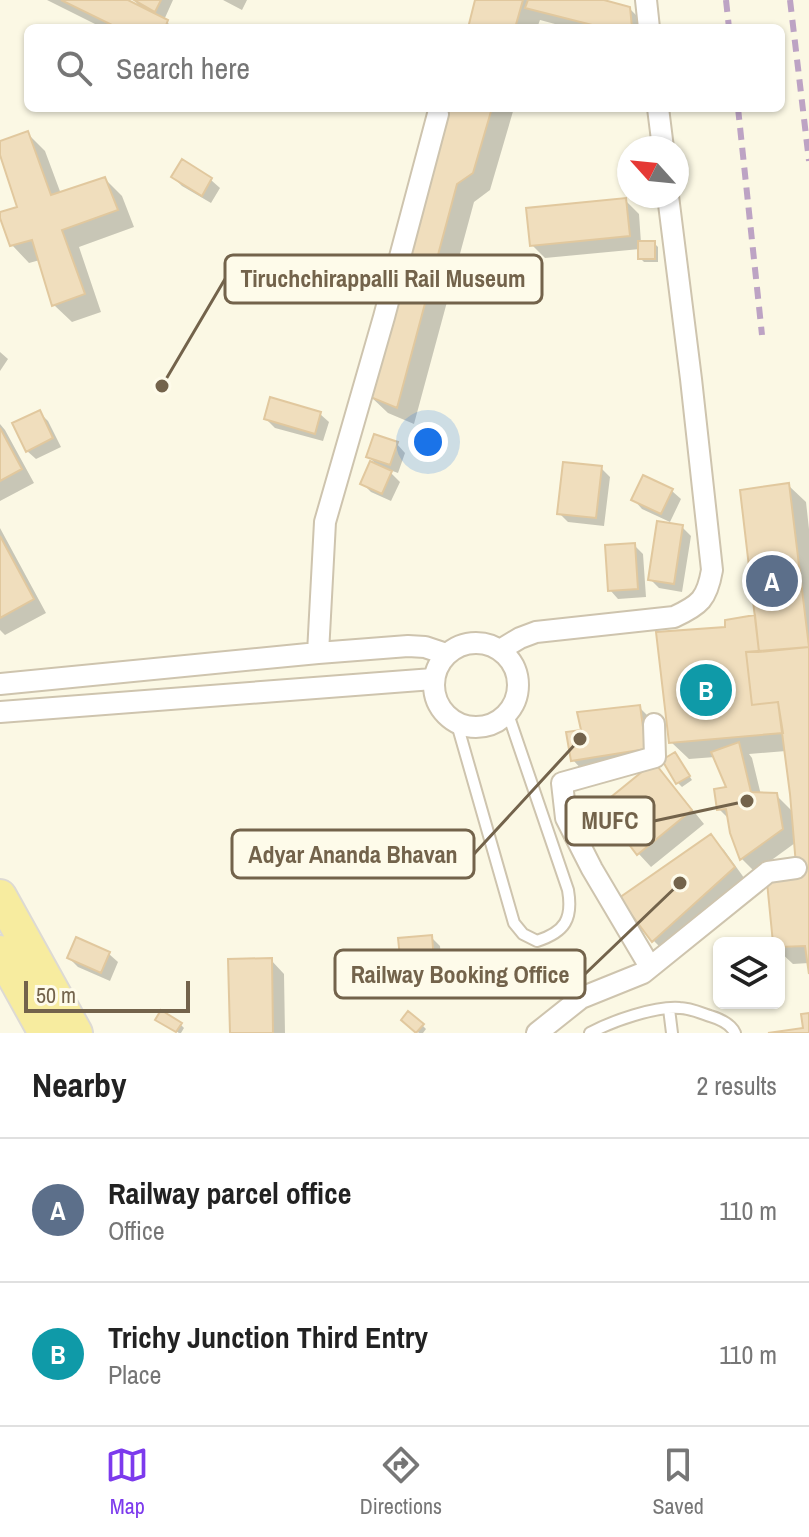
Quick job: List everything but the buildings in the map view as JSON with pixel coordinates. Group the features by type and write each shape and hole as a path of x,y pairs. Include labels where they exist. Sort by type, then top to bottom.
{"main road":[{"path":"0,896 76,1033"},
{"path":"0,952 45,1033"}],"street":[{"path":"646,0 649,24"},
{"path":"658,112 662,136"},
{"path":"318,653 325,522 438,114"},
{"path":"500,650 536,632 674,617 694,608 708,590 712,570 670,208"},
{"path":"473,642 500,650 511,660 519,688 508,714 484,727 471,728 457,724 446,716 438,705 433,679 446,654 473,642"},
{"path":"0,684 408,646 425,647 446,654"},
{"path":"0,712 433,679"},
{"path":"650,967 566,818 562,783 655,757 654,724"},
{"path":"537,1033 581,998 643,973 768,872 796,868"}],"lane":[{"path":"457,724 514,923 523,934 537,941 553,936 567,922 571,905 508,714"},
{"path":"590,1033 646,1012 680,1008 713,1017 732,1027 735,1033"},
{"path":"669,1009 672,1033"}],"railway":[{"path":"726,0 729,24"},
{"path":"790,0 809,161"},
{"path":"738,112 762,335"}],"place":[{"name":"Tiruchchirappalli Rail Museum","path":"162,386"},
{"name":"Railway parcel office","path":"772,581"},
{"name":"Trichy Junction Third Entry","path":"706,690"},
{"name":"Adyar Ananda Bhavan","path":"580,739"},
{"name":"MUFC","path":"747,801"},
{"name":"Railway Booking Office","path":"680,883"}]}
